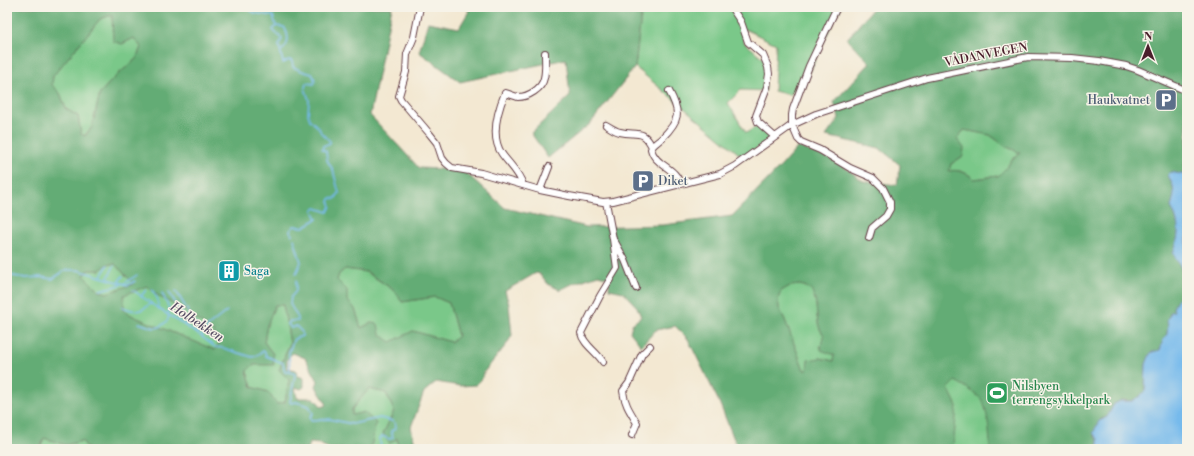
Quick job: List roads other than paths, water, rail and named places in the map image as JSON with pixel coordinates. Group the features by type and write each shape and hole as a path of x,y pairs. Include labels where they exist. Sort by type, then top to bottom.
{"street":[{"name":"VÅDANVEGEN","path":"420,7 414,37 406,57 406,72 399,96 437,143 442,158 446,163 452,168 481,173 540,190 588,200 606,202 715,175 728,170 792,125 816,114 927,78 1028,57 1072,58 1126,66 1187,91"},
{"path":"731,7 741,22 748,42 760,52 767,63 769,71 768,79 756,116 758,122 775,137"},
{"path":"837,7 806,72 792,115 792,125 798,139 801,142 820,150 850,168 872,178 883,188 890,202 890,209 886,216 872,228 869,238"},
{"path":"523,185 516,171 499,148 497,140 498,118 505,93 524,96 537,90 541,85 545,74 545,53"},
{"path":"652,147 667,132 677,114 676,106 669,91"},
{"path":"606,125 618,132 642,134 652,147 652,152 656,159 675,173 680,184"},
{"path":"540,190 549,167"},
{"path":"602,362 597,353 582,338 582,332 600,296 616,271 617,266 606,202"},
{"path":"613,239 625,260 636,288"},
{"path":"632,435 637,423 628,408 623,391 629,383 642,354 650,346"}],"water":[{"path":"1170,172 1187,175 1187,279 1173,253 1177,241 1178,230 1176,219 1171,207 1174,195 1173,186 1168,175"},
{"path":"1187,281 1187,449 1095,449 1098,444 1098,439 1093,433 1099,421 1107,417 1114,404 1120,401 1132,401 1145,391 1146,364 1152,352 1160,350 1163,340 1167,334 1167,320 1171,312 1174,311 1173,308"}],"waterway":[{"path":"245,7 255,13 273,16 276,26 273,30 282,39 279,45 283,63 289,60 292,61 293,67 313,75 315,80 314,84 306,83 305,88 309,100 308,114 310,120 330,141 330,143 323,146 322,149 326,151 327,160 333,170 339,193 335,199 331,198 329,201 331,206 328,212 316,208 313,210 317,219 303,227 294,226 290,231 292,235"},
{"path":"276,26 284,27 288,37 286,46 281,51"},
{"path":"294,239 301,262 296,274"},
{"path":"101,276 108,265"},
{"path":"108,278 114,266"},
{"path":"7,275 26,278 41,277 52,279 66,270 78,270 128,285 135,281"},
{"path":"125,283 137,275"},
{"path":"118,282 123,276"},
{"path":"296,281 296,291 291,297 290,304 298,318 298,321 290,321 288,324 291,328 296,326 302,332 302,336 294,339 289,352 290,372 295,374 290,402 296,402 309,406 313,413 310,417 311,420 329,419 352,424 380,418 392,421 395,423 396,427 391,431 393,438 389,439 382,436 380,439 381,449"},
{"path":"100,290 120,285 122,283"},
{"path":"152,289 158,300 158,308"},
{"name":"Holbekken","path":"133,290 215,347 252,357 263,351 265,352 266,356 283,363 285,372 290,372"},
{"path":"142,295 146,290"},
{"path":"176,291 199,330 198,334"},
{"path":"169,292 185,319 186,326"},
{"path":"139,323 158,328 168,320 169,308 162,293"},
{"path":"122,307 138,311 144,309 151,303"},
{"path":"202,336 208,326 227,311"}],"place":[{"name":"Haukvatnet","path":"1166,100"},
{"name":"Diket","path":"643,181"},
{"name":"Saga","path":"229,271"},
{"name":"Nilsbyen terrengsykkelpark","path":"997,393"}]}
